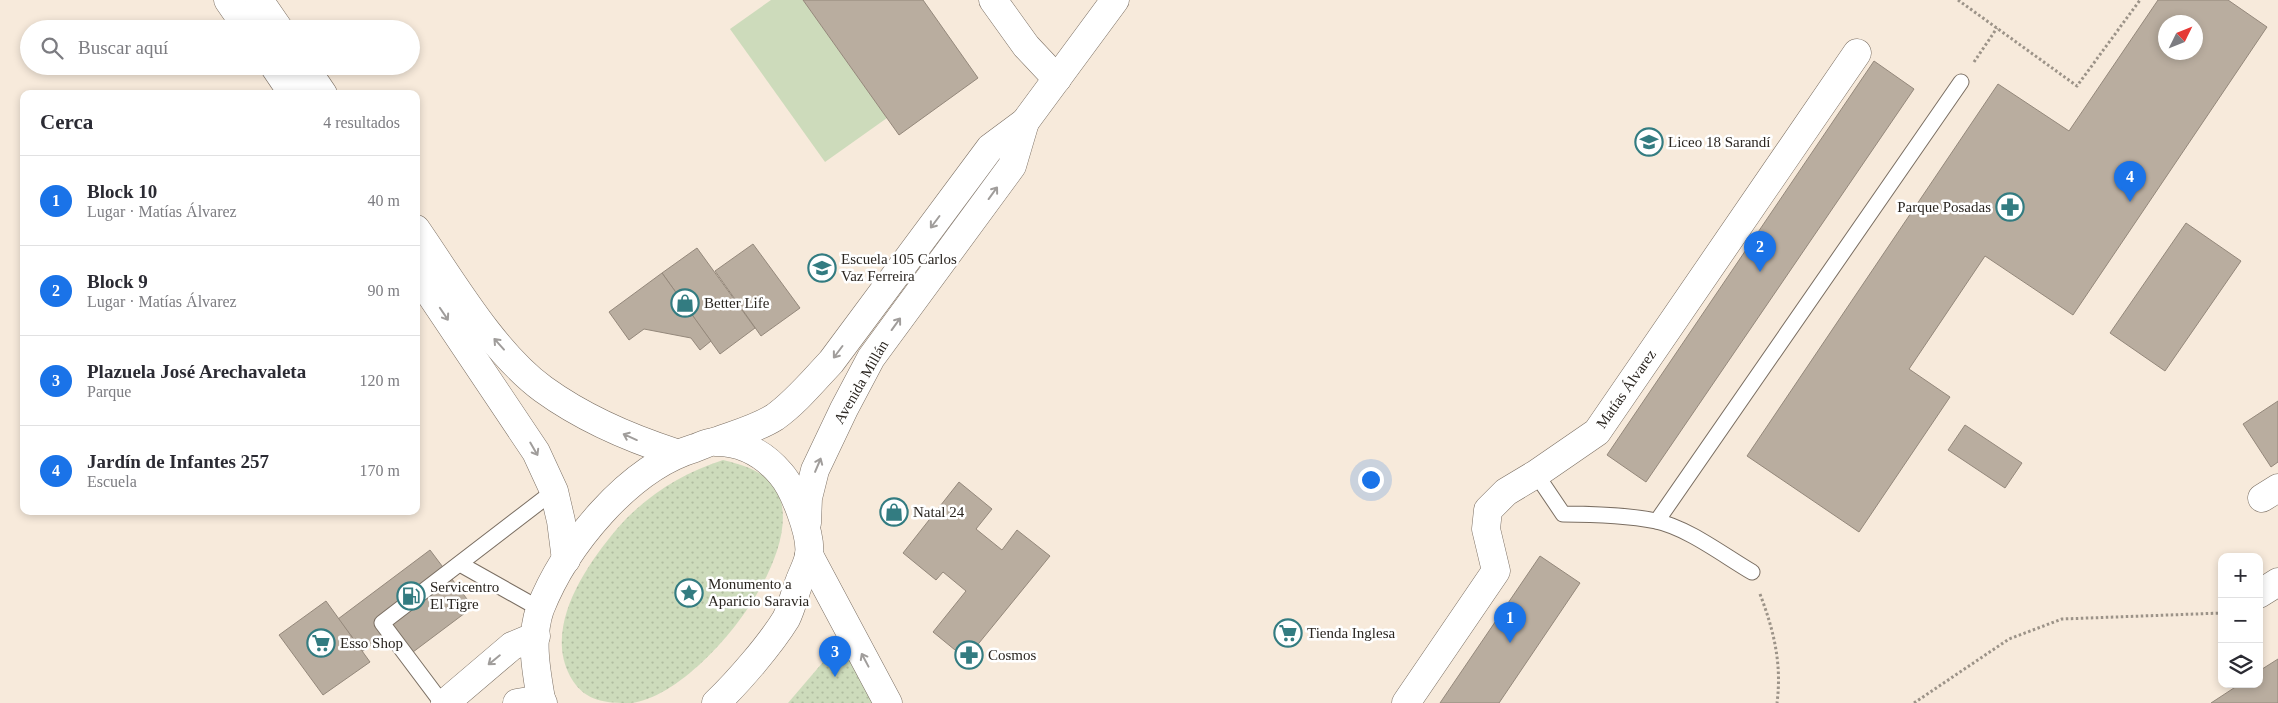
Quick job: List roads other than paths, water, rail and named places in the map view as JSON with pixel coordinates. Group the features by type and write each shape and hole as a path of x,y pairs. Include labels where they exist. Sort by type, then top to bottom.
{"main road":[{"path":"228,0 242,20"},
{"path":"259,0 273,20"},
{"path":"994,0 1026,46 1057,79"},
{"name":"Avenida Millán","path":"534,702 534,657 540,609 566,560 593,521 627,486 676,453 750,429 774,417 803,393 831,362 990,148 1025,122 1115,0"},
{"name":"Matías Álvarez","path":"1406,703 1496,571 1486,529 1488,510 1506,492 1597,432 1857,53"},
{"path":"280,75 290,90"},
{"path":"310,75 320,90"},
{"name":"Avenida Millán","path":"716,703 758,655 786,618 808,542 808,498 815,470 867,366 1012,166 1025,122"},
{"path":"420,235 484,327 542,388 596,422 635,440 676,453"},
{"path":"420,279 531,444 554,491 562,521 566,560"},
{"path":"715,441 748,447 772,464 790,484 808,542 888,703"},
{"path":"2263,591 2278,582"},
{"path":"443,703 512,646 536,636"}],"lane":[{"path":"1657,521 1961,82"},
{"path":"1536,474 1563,514 1596,514 1657,521 1681,530 1752,572"},
{"path":"443,703 382,623 554,491"},
{"path":"460,564 540,609"}],"place":[{"name":"Liceo 18 Sarandí","path":"1649,142"},
{"name":"Jardín de Infantes 257","path":"2130,202"},
{"name":"Parque Posadas","path":"2010,207"},
{"name":"Escuela 105 Carlos Vaz Ferreira","path":"822,268"},
{"name":"Block 9","path":"1760,272"},
{"name":"Better Life","path":"685,303"},
{"name":"Natal 24","path":"894,512"},
{"name":"Monumento a Aparicio Saravia","path":"689,593"},
{"name":"Servicentro El Tigre","path":"411,596"},
{"name":"Tienda Inglesa","path":"1288,633"},
{"name":"Esso Shop","path":"321,643"},
{"name":"Block 10","path":"1510,643"},
{"name":"Cosmos","path":"969,655"},
{"name":"Plazuela José Arechavaleta","path":"835,677"}]}
